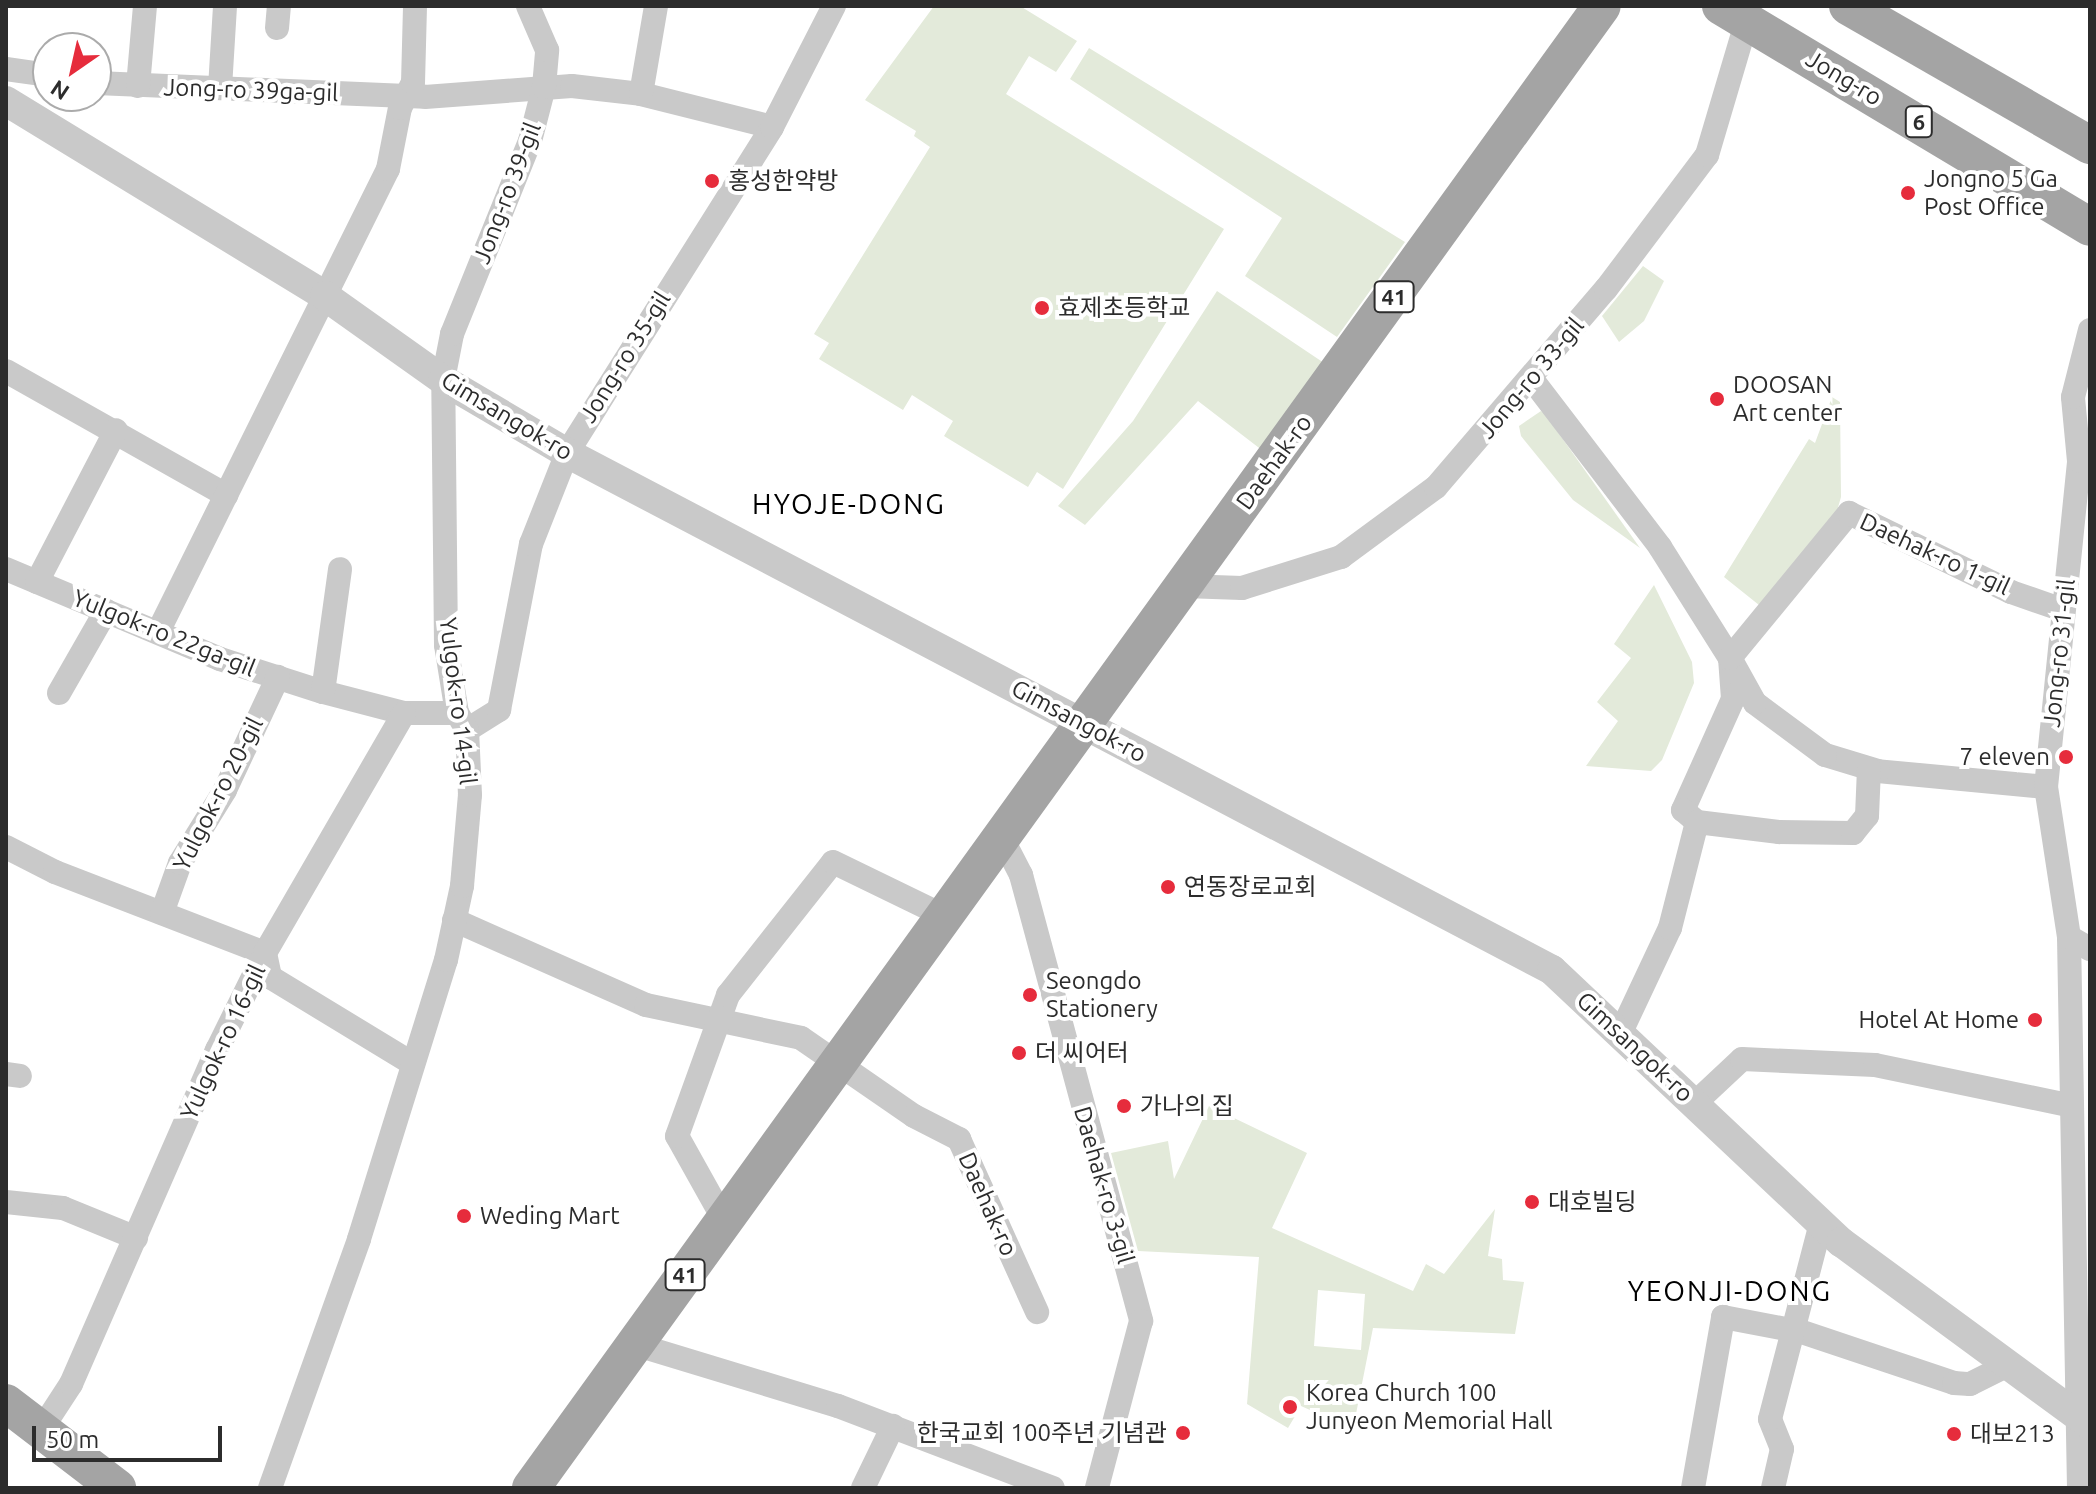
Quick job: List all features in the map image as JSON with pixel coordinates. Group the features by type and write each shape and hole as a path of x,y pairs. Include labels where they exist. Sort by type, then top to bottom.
{"main road":[{"name":"Daehak-ro","path":"531,1488 1602,6"},
{"path":"1848,6 2090,145"},
{"name":"Jong-ro","path":"1734,13 2090,227"},
{"path":"6,1403 117,1488"}],"street":[{"path":"138,86 145,6"},
{"path":"220,88 225,6"},
{"path":"158,632 388,169 413,83 415,6"},
{"name":"Jong-ro 39-gil","path":"443,380 452,334 530,141 544,87 547,50 528,6"},
{"path":"641,94 656,6"},
{"name":"Jong-ro 35-gil","path":"462,722 499,710 531,544 567,453 772,127 834,6"},
{"name":"Jong-ro 33-gil","path":"1184,586 1242,588 1341,557 1436,487 1531,378 1707,155 1734,13"},
{"path":"6,69 32,73"},
{"name":"Jong-ro 39ga-gil","path":"112,84 407,96 544,87"},
{"path":"544,87 641,94 772,127"},
{"name":"Gimsangok-ro","path":"6,101 325,296 443,380 567,453 1552,970 1821,1223 2086,1420"},
{"name":"Jong-ro 31-gil","path":"2079,1488 2086,1420 2080,1165 2069,1105 2080,943 2046,787 2079,461 2073,397 2090,330"},
{"path":"8,378 116,430 226,495"},
{"path":"1531,378 1660,547 1755,703 1782,726 1825,755 1869,769 2046,787"},
{"name":"Yulgok-ro 14-gil","path":"270,1488 359,1239 454,920 470,795 462,722 446,645 443,380"},
{"path":"37,582 116,430"},
{"name":"Daehak-ro 1-gil","path":"1730,658 1849,513 2011,592 2063,610"},
{"name":"Yulgok-ro 22ga-gil","path":"6,569 158,632 278,677 404,713"},
{"path":"323,692 340,569"},
{"path":"59,693 106,611"},
{"path":"1730,658 1733,699 1683,810 1697,822 1779,832 1853,833 1867,816 1869,769"},
{"name":"Yulgok-ro 20-gil","path":"162,913 180,863 225,790 278,677"},
{"path":"404,713 462,722"},
{"name":"Yulgok-ro 16-gil","path":"41,1430 71,1384 265,953 404,713"},
{"path":"1621,1032 1670,928 1697,822"},
{"name":"Daehak-ro 3-gil","path":"1002,838 1021,875 1141,1321 1097,1488"},
{"path":"6,847 265,953 270,977 413,1064"},
{"path":"724,1220 677,1136 728,995 833,862 944,916"},
{"name":"Daehak-ro","path":"454,920 646,1005 801,1038 914,1116 959,1139 1037,1312"},
{"path":"1695,1103 1742,1059 1875,1065 2069,1105"},
{"path":"6,1202 63,1208 136,1238"},
{"path":"1773,1488 1782,1449 1770,1419 1821,1223"},
{"path":"1693,1488 1723,1317 1792,1333 1954,1383 1970,1384 2008,1365"},
{"path":"634,1344 893,1426 1053,1488"},
{"path":"863,1488 893,1426"}],"green space":[{"path":"934,6 1020,6 1077,41 1056,72 1029,56 1006,94 1224,229 1063,489 1037,472 1028,487 944,436 953,421 912,395 903,410 819,359 829,343 814,334 930,147 914,136 916,131 865,100"},
{"path":"1089,48 1405,242 1337,337 1245,276 1282,218 1070,79"},
{"path":"1643,266 1664,281 1644,321 1619,342 1602,316"},
{"path":"1217,291 1330,367 1267,454 1198,401 1085,525 1058,506 1133,421"},
{"path":"1832,397 1840,402 1841,497 1837,511 1759,605 1724,577 1809,439 1815,443"},
{"path":"1541,411 1640,548 1573,500 1521,436 1519,426"},
{"path":"1654,585 1692,662 1694,683 1662,760 1651,771 1586,766 1618,721 1597,702 1631,658 1614,644"},
{"path":"1209,1106 1307,1153 1272,1228 1413,1291 1426,1264 1444,1274 1495,1209 1488,1256 1502,1259 1503,1280 1524,1282 1515,1334 1373,1328 1353,1429 1301,1406 1288,1428 1247,1404 1259,1257 1138,1251 1111,1153 1168,1141 1174,1179","holes":["1318,1290 1365,1294 1361,1350 1314,1346"]}],"place":[{"name":"홍성한약방","path":"712,181"},
{"name":"Jongno 5 Ga Post Office","path":"1908,193"},
{"name":"효제초등학교","path":"1042,308"},
{"name":"DOOSAN Art center","path":"1717,399"},
{"name":"7 eleven","path":"2066,757"},
{"name":"연동장로교회","path":"1168,887"},
{"name":"Seongdo Stationery","path":"1030,995"},
{"name":"Hotel At Home","path":"2035,1020"},
{"name":"더 씨어터","path":"1019,1053"},
{"name":"가나의 집","path":"1124,1106"},
{"name":"대호빌딩","path":"1532,1202"},
{"name":"Weding Mart","path":"464,1216"},
{"name":"Korea Church 100 Junyeon Memorial Hall","path":"1290,1407"},
{"name":"한국교회 100주년 기념관","path":"1183,1433"},
{"name":"대보213","path":"1954,1434"}],"district":[{"name":"HYOJE-DONG","path":"849,504"},
{"name":"YEONJI-DONG","path":"1730,1291"}]}
